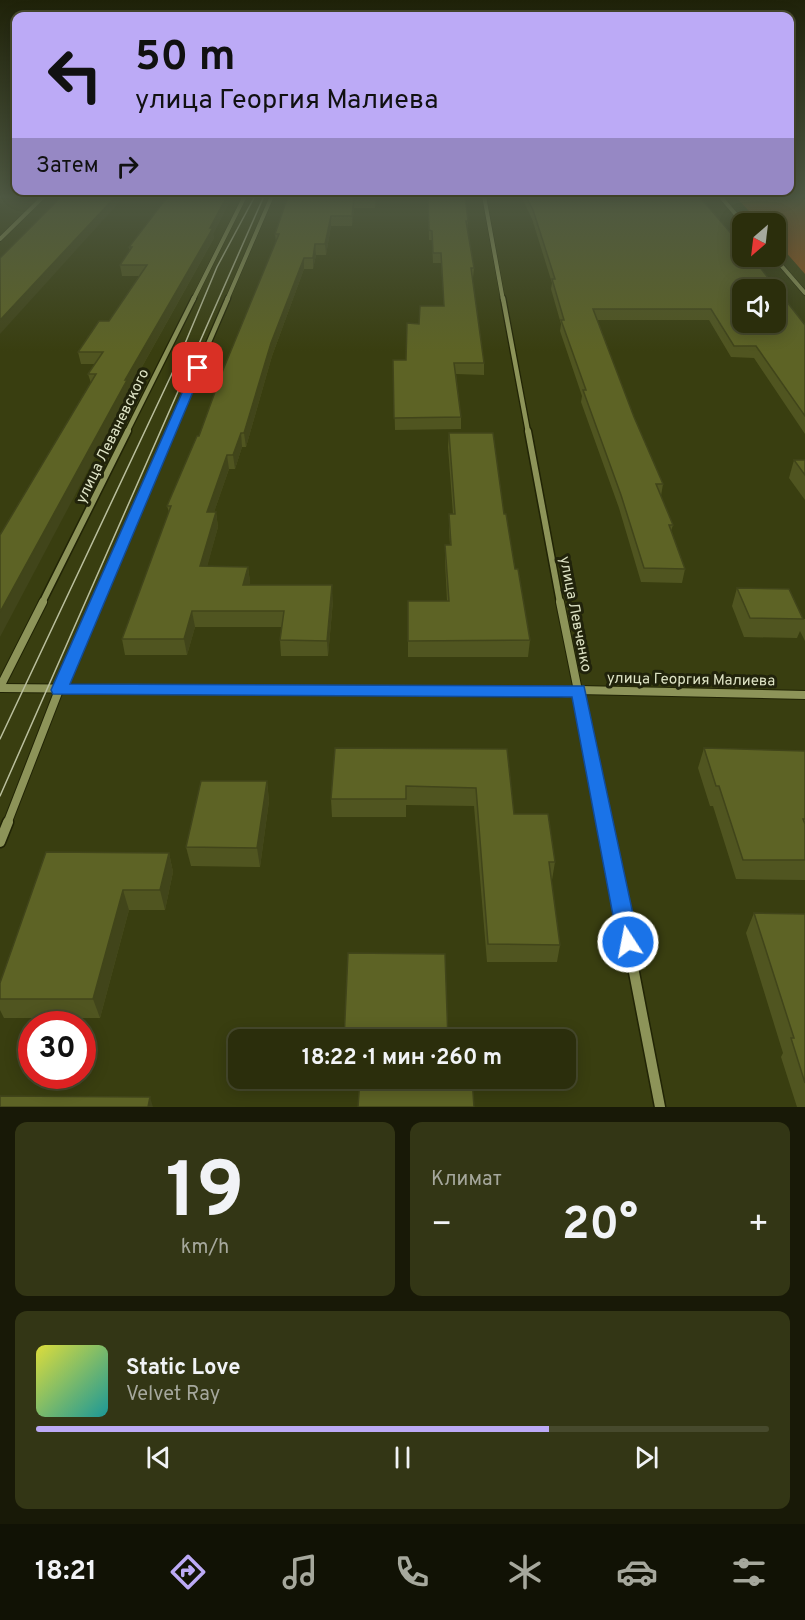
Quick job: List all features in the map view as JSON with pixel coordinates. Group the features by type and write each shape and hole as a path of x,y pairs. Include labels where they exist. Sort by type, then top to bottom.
{"street":[{"name":"улица Леваневского","path":"0,688 219,248"},
{"path":"0,842 59,690 250,248"},
{"name":"улица Левченко","path":"494,248 571,663 579,690 660,1107"},
{"path":"783,267 805,293"},
{"name":"улица Георгия Малиева","path":"0,688 546,693 579,690 805,695"}],"shaded area":[{"path":"786,248 805,248 805,274 786,252"}],"building":[{"path":"10,248 68,248 0,320 0,258"},
{"path":"132,248 202,248 125,380 127,380 0,612 0,535 96,374 88,374 103,352 78,352 99,321 109,321 147,265 120,265"},
{"path":"273,248 314,248 313,258 304,258 271,343 244,433 241,433 233,455 227,455 207,512 216,512 200,566 248,567 243,585 332,585 327,641 280,640 284,611 192,611 184,639 122,639 171,506 167,506 197,436 199,436 223,370"},
{"path":"433,248 471,248 474,268 471,268 484,363 454,363 461,417 394,418 393,360 406,360 407,323 419,324 420,306 444,306 441,253 433,253"},
{"path":"545,248 732,248 732,267 760,267 769,279 732,279 732,333 786,333 786,301 805,325 805,416 756,346 734,346 711,309 593,309 634,417 663,484 656,484 673,525 669,525 685,569 644,568 621,495 583,390 586,390 561,320 564,320 552,279 555,279"},
{"path":"449,433 493,433 504,514 506,514 515,569 518,569 530,640 408,641 408,601 449,601 445,545 451,545 449,514 455,514"},
{"path":"794,460 805,460 805,475"},
{"path":"737,588 789,589 803,619 750,618"},
{"path":"335,748 507,749 514,814 548,814 555,862 549,862 560,945 488,944 476,788 406,786 406,799 331,799"},
{"path":"704,748 805,751 805,819 803,819 805,860 743,860"},
{"path":"201,781 267,781 257,848 186,847"},
{"path":"46,852 169,853 160,890 123,890 93,999 0,999 0,983"},
{"path":"754,913 805,914 805,1083 791,1038 794,1038"},
{"path":"348,953 445,954 448,1029 345,1029"},
{"path":"359,1089 473,1089 474,1107 358,1107"},
{"path":"0,1096 150,1097 148,1107 0,1107"}],"tram line":[{"path":"0,739 176,365 227,248"},
{"path":"0,796 241,248"}],"route":[{"path":"198,368 59,690 558,693 579,690 628,942"}]}
